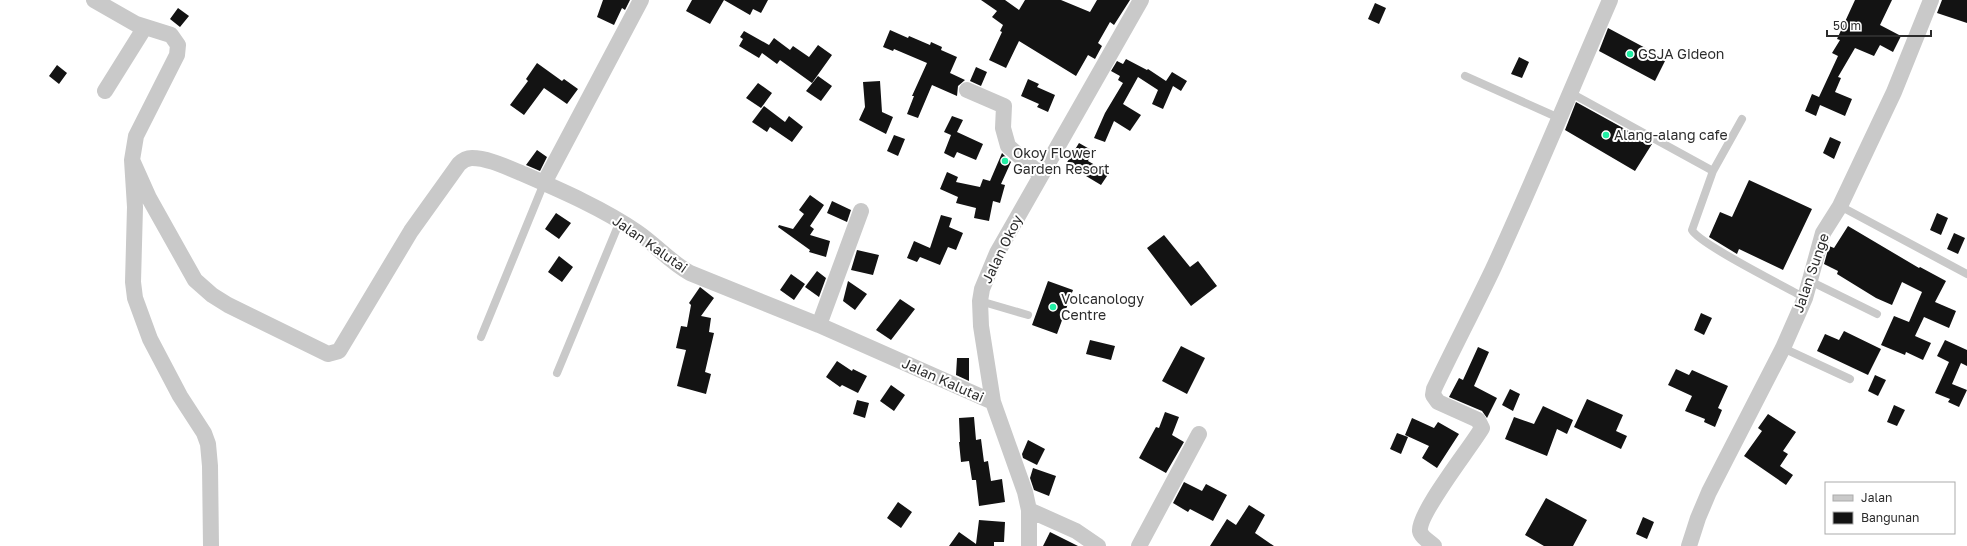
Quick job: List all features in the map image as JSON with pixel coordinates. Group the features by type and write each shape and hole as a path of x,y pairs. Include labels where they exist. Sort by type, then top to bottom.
{"street":[{"path":"94,0 117,15 136,24 171,35 178,45 177,55 136,136 132,160 135,207 133,282 135,298 150,339 180,396 204,433 208,444 210,466 211,546"},
{"path":"544,183 641,0"},
{"name":"Jalan Okoy","path":"1029,546 1029,510 1023,485 993,402 981,326 980,301 988,273 997,253 1141,0"},
{"path":"1434,546 1423,537 1420,532 1421,523 1433,500 1482,428 1478,420 1438,402 1434,395 1434,389 1492,271 1610,0"},
{"name":"Jalan Sunge","path":"1690,546 1698,518 1709,492 1783,348 1805,298 1824,233 1840,206 1894,92 1932,0"},
{"path":"105,91 145,27"},
{"path":"967,90 1000,102 1004,106 1003,128 1008,146 1041,175"},
{"name":"Jalan Kalutai","path":"132,160 149,198 195,280 212,295 228,306 328,354 340,351 411,231 435,194 463,160 470,158 482,159 544,183 620,221 639,233 678,266 690,273 819,325 993,402"},
{"path":"819,325 861,211"},
{"path":"1139,546 1198,434"},
{"path":"1029,510 1076,531 1098,546"}],"lane":[{"path":"1465,76 1559,118"},
{"path":"1569,92 1713,171"},
{"path":"1742,119 1713,171 1691,227 1693,232 1726,254 1805,298"},
{"path":"480,337 544,183"},
{"path":"1840,206 1967,274"},
{"path":"557,373 620,221"},
{"path":"1810,281 1877,314"},
{"path":"980,301 1028,315"},
{"path":"1783,348 1850,379"}],"building":[{"path":"603,0 630,0 625,10 622,8 614,25 597,17"},
{"path":"692,0 724,0 710,24 686,11"},
{"path":"724,0 768,0 761,13 753,9 750,15"},
{"path":"981,0 1005,0 1019,10 1025,0 1061,0 1090,12 1097,0 1130,0 1114,25 1110,22 1098,43 1102,46 1095,59 1088,55 1076,76 1019,41 1006,68 989,60 1002,32 1000,31 1003,25 992,17 997,11"},
{"path":"1855,0 1892,0 1880,25 1901,36 1893,52 1880,45 1874,56 1855,48 1838,77 1841,78 1835,92 1852,99 1845,116 1820,105 1816,116 1805,111 1812,94 1819,97 1838,56 1832,53 1840,40 1837,39"},
{"path":"1942,0 1967,0 1967,23 1937,13"},
{"path":"1375,3 1386,8 1379,24 1368,19"},
{"path":"178,8 189,16 180,27 170,19"},
{"name":"GSJA Gideon","path":"1608,28 1666,59 1655,81 1599,51"},
{"path":"890,30 930,45 931,42 942,47 941,50 957,57 950,73 965,80 958,86 957,96 932,85 918,118 907,114 914,96 912,96 927,63 894,49 893,51 883,47"},
{"path":"744,31 769,45 774,38 790,50 793,46 809,57 818,45 832,55 812,83 780,60 777,64 762,53 759,58 739,46 743,39 740,37"},
{"path":"1519,57 1529,62 1522,78 1511,74"},
{"path":"1126,59 1147,70 1148,69 1166,81 1172,72 1187,81 1181,91 1173,86 1163,109 1152,104 1158,90 1138,77 1123,104 1141,115 1130,131 1114,121 1105,142 1094,138 1105,113 1123,83 1118,80 1120,76 1111,71 1117,61 1123,64"},
{"path":"537,63 562,81 564,79 578,89 567,104 544,88 524,115 510,105 528,81 526,79"},
{"path":"57,65 67,73 59,84 49,76"},
{"path":"976,67 987,72 981,86 970,81"},
{"path":"818,76 832,86 821,101 806,91"},
{"path":"1028,79 1039,84 1037,87 1055,95 1048,112 1037,107 1039,104 1021,96"},
{"path":"880,81 882,112 893,117 886,134 859,120 865,107 863,82"},
{"path":"758,83 772,93 761,108 746,98"},
{"name":"Alang-alang cafe","path":"1576,102 1652,144 1635,171 1565,130"},
{"path":"764,106 785,122 789,116 803,127 792,142 770,127 767,132 752,122"},
{"path":"952,116 963,120 957,132 983,144 976,160 957,152 954,158 944,153 951,135 944,132"},
{"path":"894,135 905,139 898,156 887,151"},
{"path":"1830,137 1841,142 1834,159 1823,153"},
{"path":"1079,143 1093,151 1088,161 1109,173 1101,185 1066,164"},
{"path":"537,150 547,157 540,171 526,165"},
{"path":"1002,153 1011,162 1001,184 1005,185 1000,203 993,201 989,221 974,218 976,208 956,203 958,197 940,189 947,172 958,177 956,182 980,187 983,179 990,181"},
{"path":"1749,180 1812,209 1783,270 1739,249 1737,254 1709,237 1720,212 1732,217"},
{"path":"810,195 824,205 810,226 814,229 810,235 830,241 826,257 809,252 810,250 778,227 779,225 793,229 804,214 799,210"},
{"path":"832,201 851,210 847,222 827,213"},
{"path":"556,213 571,223 559,239 545,229"},
{"path":"1937,213 1948,218 1941,235 1930,230"},
{"path":"941,215 952,218 949,227 963,233 956,250 948,247 940,265 920,257 917,262 907,258 914,241 930,248"},
{"path":"1848,226 1919,268 1920,267 1946,281 1935,302 1956,311 1949,328 1924,317 1915,336 1931,343 1923,360 1906,352 1905,355 1881,345 1894,316 1909,322 1922,292 1902,282 1892,305 1876,298 1837,274 1838,271 1824,264 1829,246 1834,248"},
{"path":"1954,233 1965,238 1958,254 1947,249"},
{"path":"1164,235 1190,267 1198,261 1217,286 1191,306 1147,248"},
{"path":"857,250 879,255 873,275 851,270"},
{"path":"559,256 573,267 562,282 548,272"},
{"path":"817,271 826,278 819,297 805,287"},
{"path":"791,274 805,284 794,300 780,290"},
{"path":"848,281 867,294 855,310 843,301"},
{"name":"Volcanology Centre","path":"1048,281 1073,290 1057,334 1032,325"},
{"path":"700,287 714,298 701,316 711,318 709,332 714,333 705,372 711,374 706,394 677,386 686,350 676,348 681,326 687,327 691,305 689,303"},
{"path":"900,299 915,309 891,340 876,330"},
{"path":"1701,313 1712,318 1704,335 1694,330"},
{"path":"1844,331 1881,349 1868,375 1817,351 1825,334 1839,340"},
{"path":"1090,340 1115,346 1111,360 1086,354"},
{"path":"1945,340 1967,350 1967,366 1961,363 1952,384 1967,390 1959,407 1948,402 1950,399 1935,393 1949,362 1937,356"},
{"path":"1181,346 1205,358 1187,394 1162,381"},
{"path":"1478,347 1489,352 1474,386 1497,398 1487,418 1482,411 1449,397 1459,378 1463,380"},
{"path":"957,358 969,358 969,381 956,375"},
{"path":"837,361 852,371 853,369 867,376 858,393 842,385 840,387 826,377"},
{"path":"1676,369 1689,375 1692,370 1728,386 1718,408 1722,410 1715,427 1704,422 1705,419 1685,411 1692,396 1668,385"},
{"path":"1875,375 1886,380 1878,396 1868,391"},
{"path":"891,385 905,395 894,411 880,401"},
{"path":"1510,389 1520,394 1513,411 1502,405"},
{"path":"1587,399 1623,415 1616,431 1627,436 1621,449 1574,427"},
{"path":"857,400 869,403 865,418 853,414"},
{"path":"1894,405 1905,410 1897,426 1887,422"},
{"path":"1543,406 1573,420 1567,434 1557,429 1547,456 1505,439 1514,417 1534,424"},
{"path":"1165,412 1179,417 1172,435 1184,442 1166,473 1139,458 1156,427 1159,428"},
{"path":"1768,414 1796,432 1783,451 1788,454 1780,466 1793,475 1786,485 1744,456 1762,431 1758,428"},
{"path":"974,417 976,440 981,439 984,462 988,461 991,481 1002,479 1005,502 979,506 976,480 972,480 969,461 961,462 959,418"},
{"path":"1412,418 1434,428 1438,422 1459,434 1437,468 1422,458 1429,446 1405,435"},
{"path":"1397,433 1408,437 1401,454 1390,449"},
{"path":"1028,440 1045,449 1037,465 1023,458 1022,454"},
{"path":"1033,468 1056,476 1049,496 1034,490 1030,478"},
{"path":"1184,482 1202,491 1206,484 1227,495 1213,521 1190,509 1188,512 1173,503"},
{"path":"1546,498 1587,520 1573,546 1544,546 1525,535"},
{"path":"898,502 912,512 901,528 887,518"},
{"path":"1249,505 1265,515 1255,533 1274,546 1210,546 1227,519 1236,525"},
{"path":"1643,517 1654,522 1647,539 1636,534"},
{"path":"979,520 1005,522 1004,542 994,542 994,546 949,546 959,532 976,544"},
{"path":"1050,532 1078,546 1043,546"}],"place":[{"name":"GSJA Gideon","path":"1630,54"},
{"name":"Alang-alang cafe","path":"1606,135"},
{"name":"Okoy Flower Garden Resort","path":"1005,161"},
{"name":"Volcanology Centre","path":"1053,307"}]}
